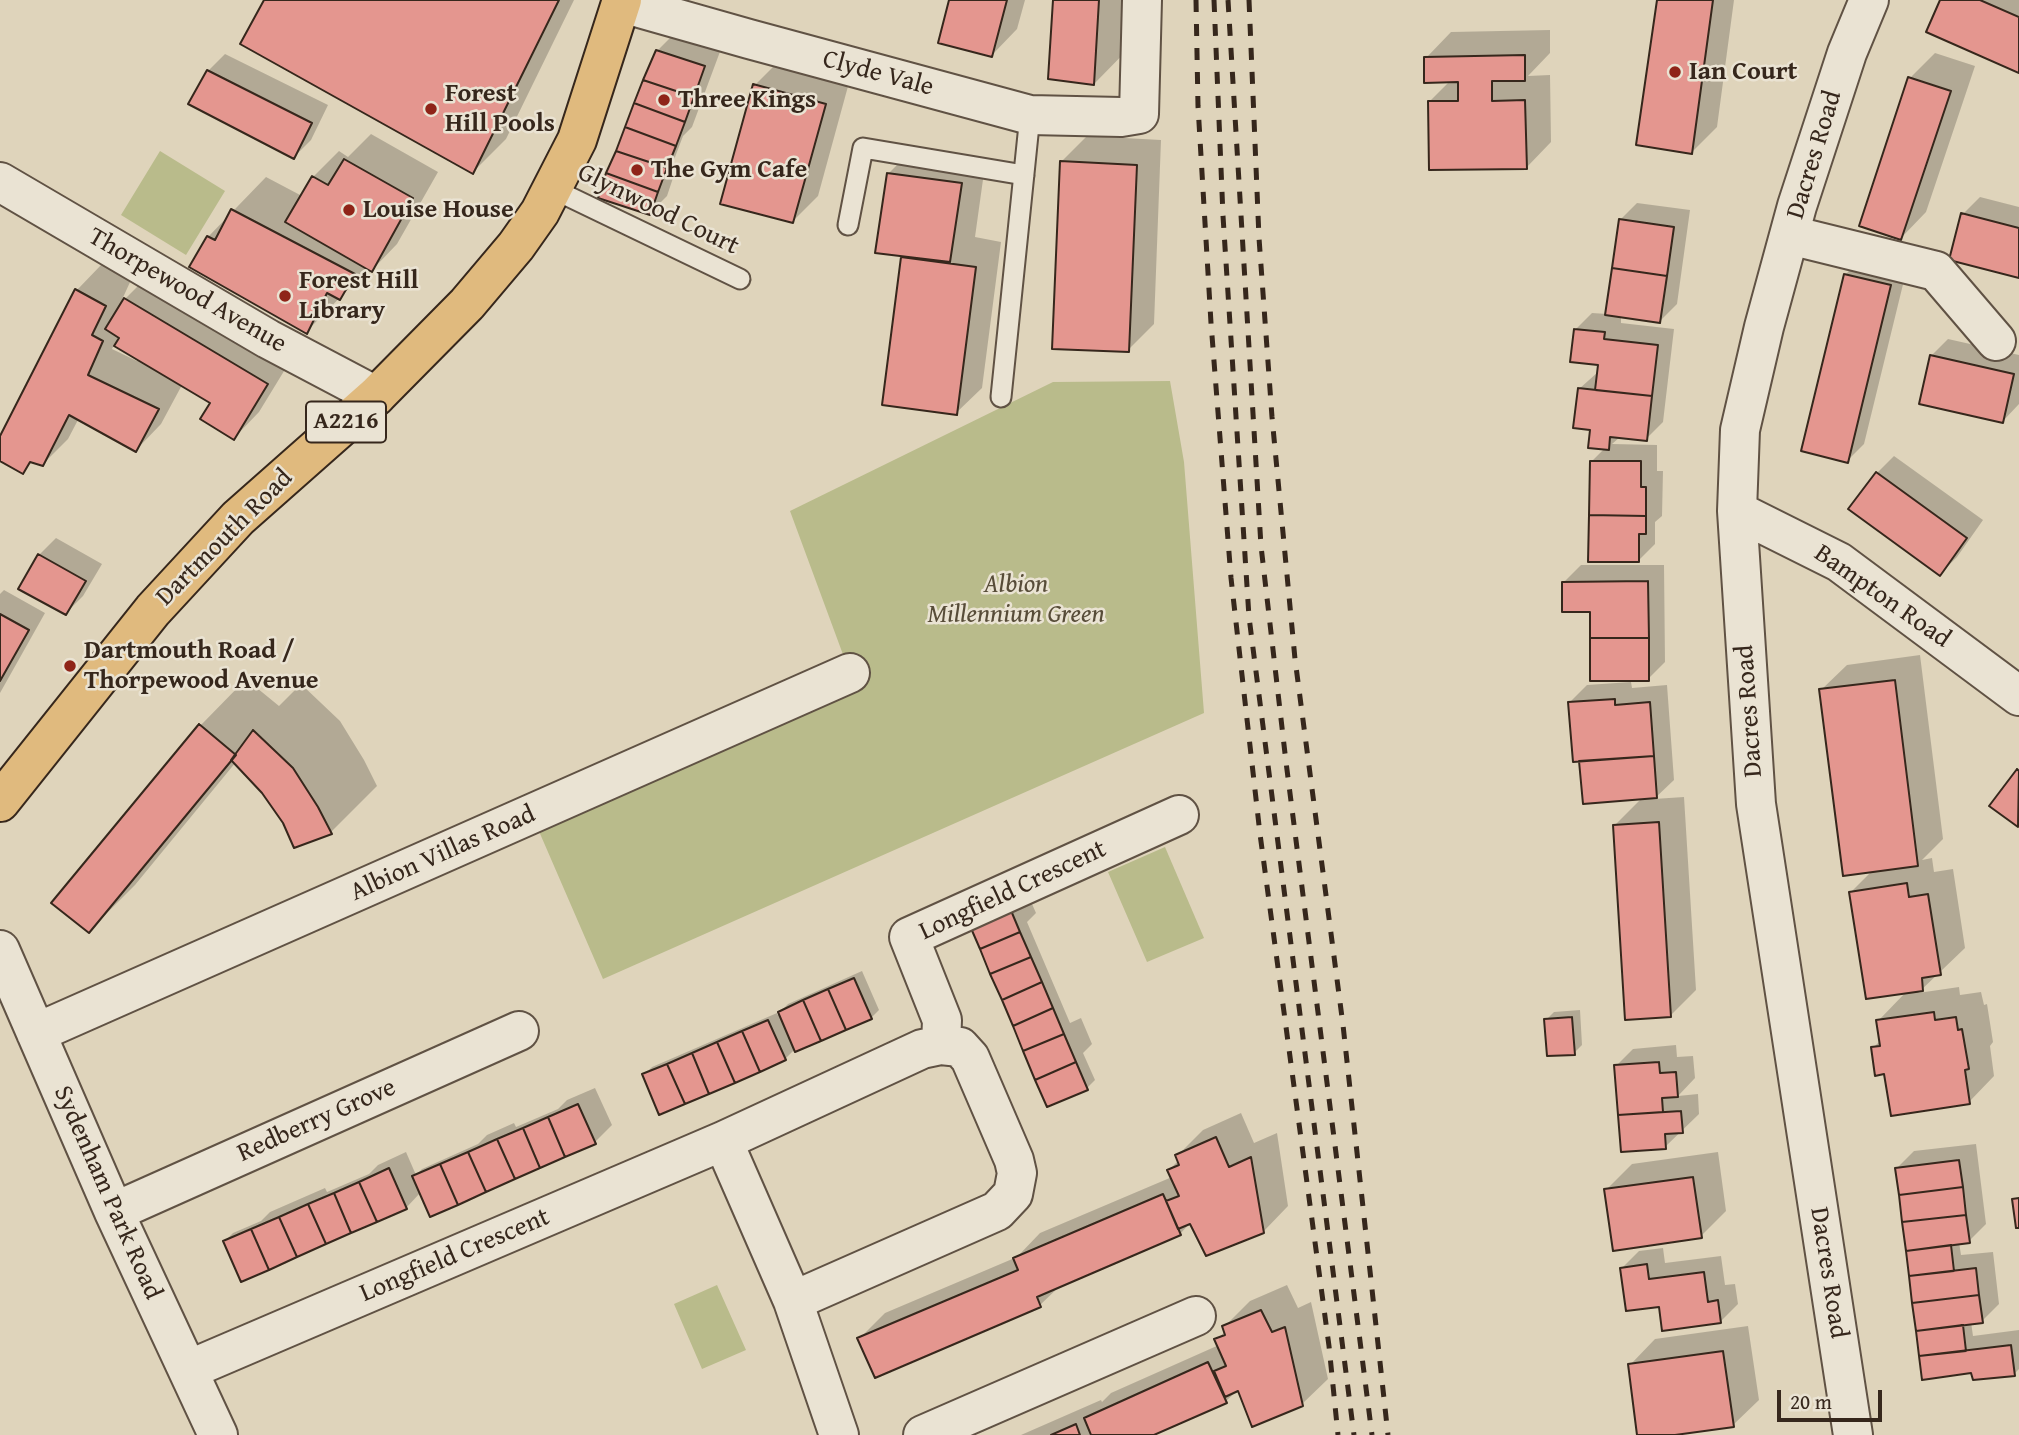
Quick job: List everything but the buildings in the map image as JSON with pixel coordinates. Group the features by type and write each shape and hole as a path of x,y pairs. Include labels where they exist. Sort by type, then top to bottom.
{"main road":[{"name":"Dartmouth Road","path":"0,802 153,610 238,518 376,396 467,304 516,246 540,212 577,140 622,1"}],"street":[{"name":"Clyde Vale","path":"622,1 749,39 1030,115 1121,117 1139,114 1142,0"},
{"name":"Dacres Road","path":"1853,1435 1756,804 1737,511 1740,430 1764,327 1847,53 1868,0"},
{"name":"Thorpewood Avenue","path":"0,182 268,339 376,396"},
{"path":"1790,235 1936,271 1996,341"},
{"name":"Bampton Road","path":"1737,511 1839,562 2019,696"},
{"name":"Albion Villas Road","path":"36,1033 850,673"},
{"name":"Longfield Crescent","path":"188,1370 723,1141 922,1049 941,1045 942,1020 909,937 1179,815"},
{"name":"Sydenham Park Road","path":"0,950 114,1212 218,1435"},
{"name":"Redberry Grove","path":"114,1212 519,1031"},
{"path":"793,1301 996,1211 1013,1194 1017,1173 1014,1160 970,1058 960,1047 941,1045"},
{"path":"723,1141 793,1301 839,1435"},
{"path":"923,1435 1196,1316"}],"lane":[{"path":"1001,397 1030,115"},
{"path":"848,225 863,148 1024,175"},
{"name":"Glynwood Court","path":"553,188 740,279"}],"green space":[{"path":"160,151 225,191 186,255 121,215"},
{"name":"Albion Millennium Green","path":"1170,381 1184,462 1204,713 603,979 538,829 855,687 790,511 1053,382"},
{"path":"1165,847 1204,938 1147,962 1108,872"},
{"path":"717,1285 746,1350 702,1369 674,1304"}],"railway":[{"path":"1196,0 1198,106 1211,323 1231,578 1260,834 1329,1346 1338,1435"},
{"path":"1214,0 1223,216 1249,617 1354,1435"},
{"path":"1228,0 1261,546 1372,1435"},
{"path":"1249,0 1259,238 1272,417 1295,659 1343,1025 1388,1435"}],"place":[{"name":"Ian Court","path":"1675,72"},
{"name":"Three Kings","path":"664,100"},
{"name":"Forest Hill Pools","path":"431,109"},
{"name":"The Gym Cafe","path":"637,170"},
{"name":"Louise House","path":"349,210"},
{"name":"Forest Hill Library","path":"285,296"},
{"name":"Dartmouth Road / Thorpewood Avenue","path":"70,666"}]}
